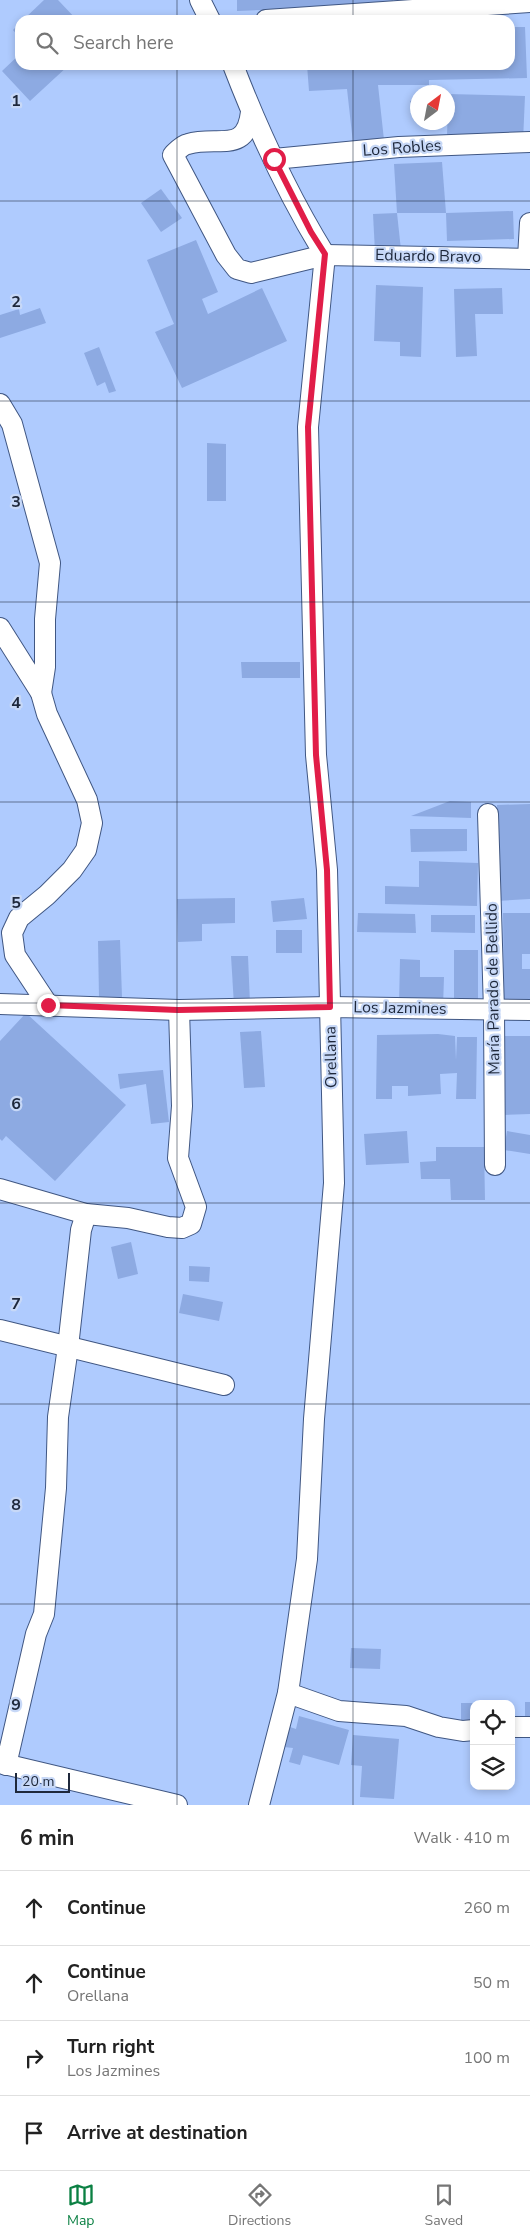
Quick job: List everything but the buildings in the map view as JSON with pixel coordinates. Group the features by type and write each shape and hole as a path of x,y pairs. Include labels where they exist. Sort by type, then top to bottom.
{"street":[{"path":"200,0 208,15"},
{"path":"315,15 404,6 530,2"},
{"path":"235,70 251,112 274,159 311,232 325,254"},
{"name":"Eduardo Bravo","path":"251,112 249,126 244,135 236,140 187,144 173,155 226,255 237,268 251,273 325,254 529,258"},
{"name":"Los Robles","path":"274,159 399,147 530,142"},
{"path":"529,258 530,223"},
{"name":"Orellana","path":"259,1805 288,1693 308,1559 314,1419 334,1184 327,870 316,755 308,427 325,254"},
{"path":"0,404 12,424 50,563 45,619 45,667 41,693"},
{"path":"0,628 41,693 47,714 87,800 92,823 86,850 72,870 47,895 19,918 12,933 15,956 48,1005"},
{"name":"María Parado de Bellido","path":"488,814 494,1010 495,1165"},
{"name":"Los Jazmines","path":"0,1004 178,1010 330,1007 530,1010"},
{"path":"0,1189 86,1214 128,1218 168,1228 182,1228 191,1224 196,1208 178,1158 182,1106 178,1010"},
{"path":"86,1214 81,1230 58,1417 56,1488 44,1614 34,1642 3,1764 177,1805"},
{"path":"0,1330 224,1385"},
{"path":"288,1693 339,1711 406,1716 439,1727 470,1730"},
{"path":"515,1727 530,1727"}],"route":[{"path":"48,1005 178,1010 330,1007 327,870 316,755 308,427 325,254 311,232 274,159"}]}
